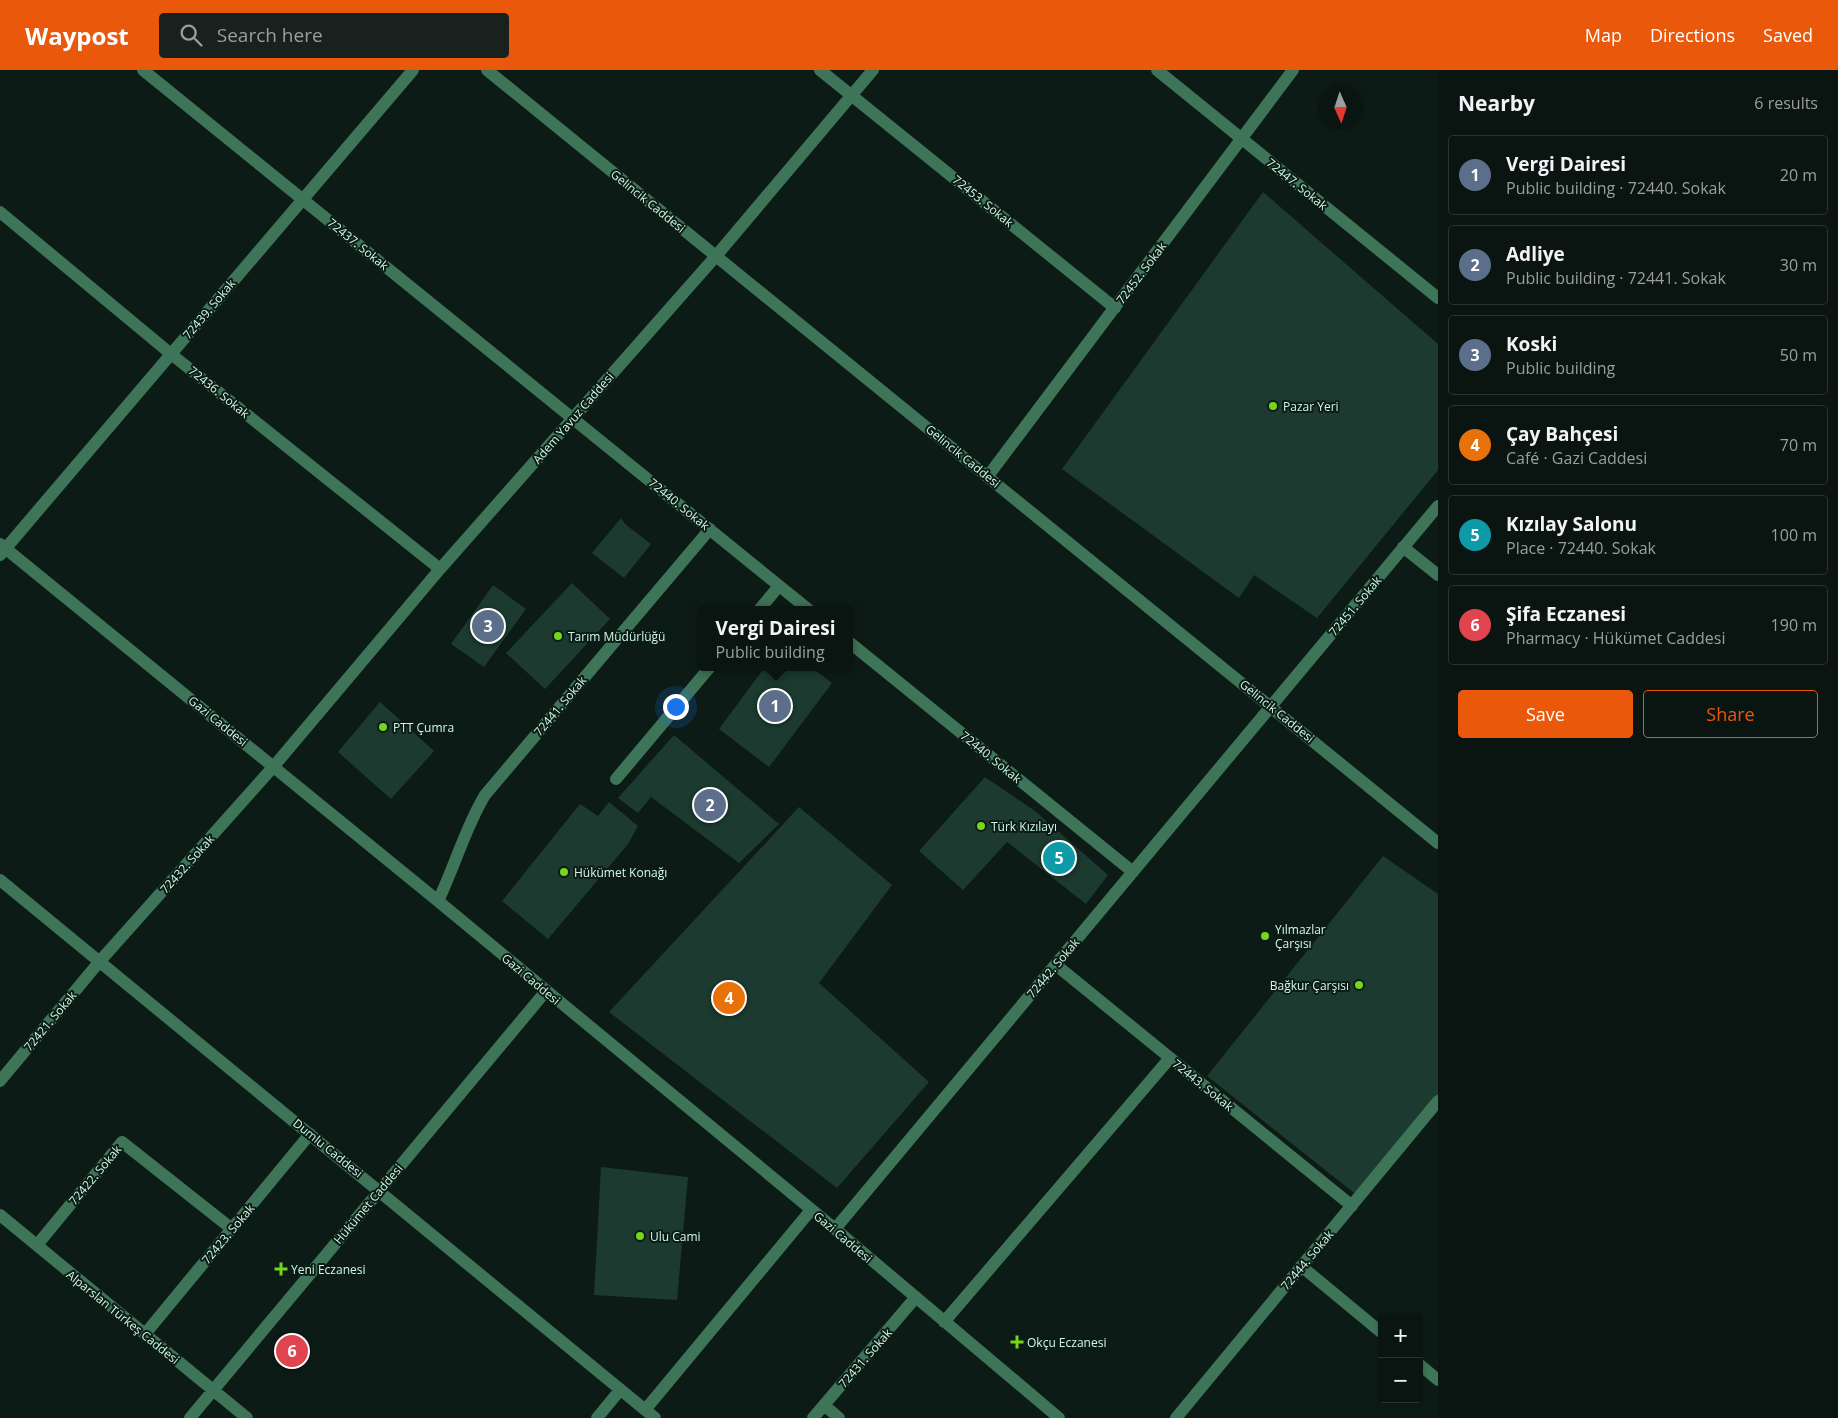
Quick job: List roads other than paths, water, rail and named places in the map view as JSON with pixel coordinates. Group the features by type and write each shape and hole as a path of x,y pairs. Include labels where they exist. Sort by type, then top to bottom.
{"street":[{"name":"72437. Sokak","path":"143,70 573,417"},
{"name":"72439. Sokak","path":"2,549 413,70"},
{"name":"Gelincik Caddesi","path":"487,70 1438,842"},
{"name":"72453. Sokak","path":"820,70 1115,308"},
{"name":"Adem Yavuz Caddesi","path":"274,766 440,568 716,256 873,70"},
{"name":"72447. Sokak","path":"1157,70 1438,298"},
{"name":"72452. Sokak","path":"988,476 1293,70"},
{"name":"72436. Sokak","path":"0,212 171,354 440,568"},
{"name":"72440. Sokak","path":"573,417 804,606"},
{"name":"72451. Sokak","path":"1271,706 1438,506"},
{"name":"72441. Sokak","path":"438,901 451,875 475,811 485,795 710,529"},
{"path":"1404,547 1438,575"},
{"name":"Gazi Caddesi","path":"2,549 274,766 835,1229 1059,1418"},
{"path":"762,606 779,586"},
{"name":"72440. Sokak","path":"853,645 1133,872"},
{"path":"616,779 707,671"},
{"name":"72442. Sokak","path":"835,1229 1271,706"},
{"name":"72432. Sokak","path":"100,962 274,766"},
{"name":"Dumlu Caddesi","path":"0,880 650,1414"},
{"name":"72421. Sokak","path":"0,1081 100,962"},
{"name":"72443. Sokak","path":"1056,965 1352,1206"},
{"name":"Hükümet Caddesi","path":"190,1418 546,991"},
{"path":"944,1322 1170,1058"},
{"name":"72444. Sokak","path":"1176,1418 1438,1101"},
{"name":"72423. Sokak","path":"145,1334 310,1134"},
{"name":"72422. Sokak","path":"37,1245 122,1142 232,1229"},
{"path":"650,1414 811,1210"},
{"name":"Alparslan Türkeş Caddesi","path":"0,1215 247,1418"},
{"path":"1301,1266 1378,1330"},
{"name":"72431. Sokak","path":"813,1418 916,1297"},
{"path":"1423,1367 1438,1380"},
{"path":"597,1418 620,1390"},
{"path":"824,1406 839,1418"}],"place":[{"name":"Pazar Yeri","path":"1273,406"},
{"name":"Koski","path":"488,626"},
{"name":"Tarım Müdürlüğü","path":"558,636"},
{"name":"Vergi Dairesi","path":"775,706"},
{"name":"PTT Çumra","path":"383,727"},
{"name":"Adliye","path":"710,805"},
{"name":"Türk Kızılayı","path":"981,826"},
{"name":"Kızılay Salonu","path":"1059,858"},
{"name":"Hükümet Konağı","path":"564,872"},
{"name":"Yılmazlar Çarşısı","path":"1265,936"},
{"name":"Bağkur Çarşısı","path":"1359,985"},
{"name":"Çay Bahçesi","path":"729,998"},
{"name":"Ulu Cami","path":"640,1236"},
{"name":"Yeni Eczanesi","path":"281,1269"},
{"name":"Okçu Eczanesi","path":"1017,1342"},
{"name":"Şifa Eczanesi","path":"292,1351"}]}
